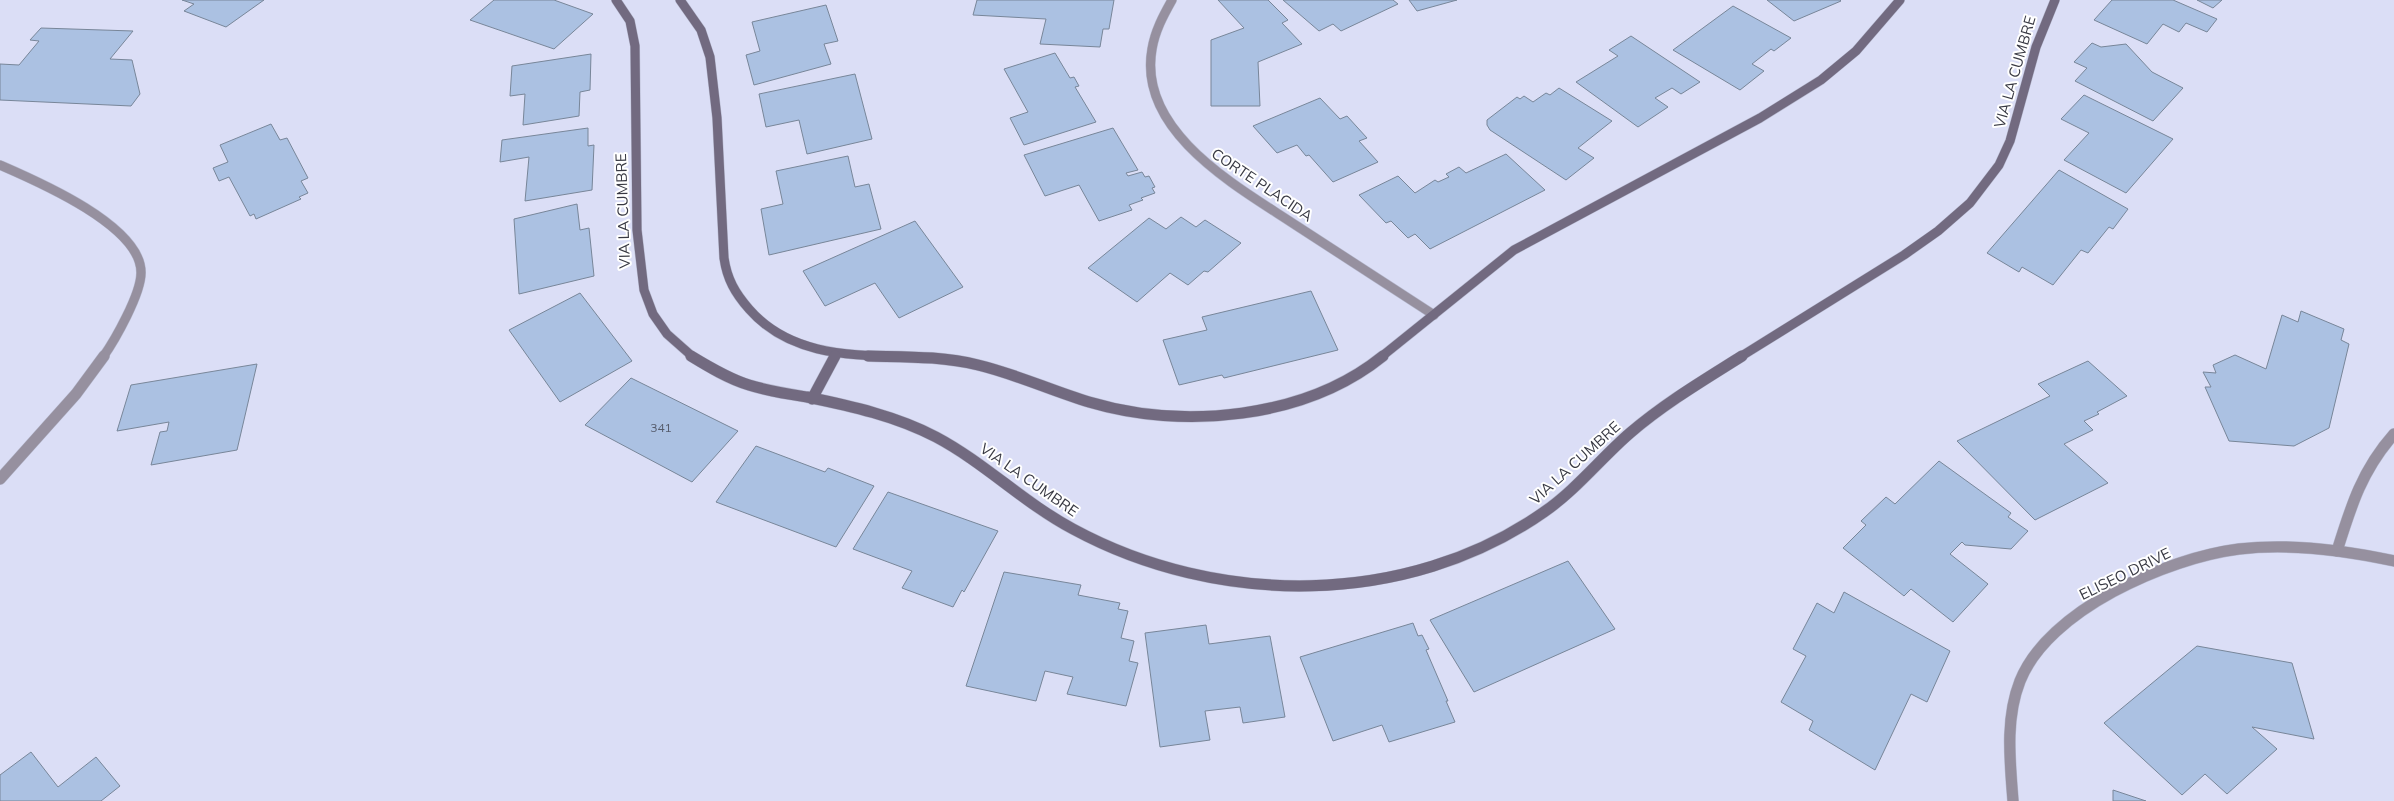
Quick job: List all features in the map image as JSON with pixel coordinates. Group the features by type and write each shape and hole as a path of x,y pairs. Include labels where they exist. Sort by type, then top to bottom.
{"street":[{"name":"VIA LA CUMBRE","path":"616,0 631,24 635,46 637,246 642,288 650,309 662,328 675,344 691,358 748,385 883,415 934,436 987,469 1034,505 1082,534 1138,558 1199,577 1230,582 1293,586 1349,582 1433,566 1479,548 1530,522 1559,500 1624,438 1673,399 1912,252 1962,211 1987,184 2014,134 2020,116 2038,36 2055,0"},
{"path":"680,0 703,33 710,60 716,114 722,250 730,283 749,310 776,334 814,350 836,354 933,357 982,364 1114,409 1170,417 1202,418 1262,410 1300,400 1346,381 1390,352 1494,264 1533,238 1802,94 1840,66 1856,51 1900,0"},
{"name":"CORTE PLACIDA","path":"1172,0 1162,14 1155,32 1152,50 1152,72 1156,94 1164,115 1178,137 1198,158 1220,176 1434,315"},
{"path":"0,165 38,180 110,224 132,248 141,274 126,320 105,357 70,401 0,479"},
{"path":"812,399 836,354"},
{"path":"2337,551 2360,482 2371,461 2394,434"},
{"name":"ELISEO DRIVE","path":"2013,801 2009,744 2011,716 2017,688 2028,664 2042,643 2084,610 2142,579 2173,566 2205,556 2238,549 2272,547 2337,551 2394,561"}],"building":[{"path":"182,0 264,0 226,27 184,11 194,4"},
{"path":"494,0 554,0 593,14 554,49 470,20"},
{"path":"977,0 1114,0 1109,29 1103,29 1100,47 1040,44 1046,19 973,15"},
{"path":"1218,0 1268,0 1288,20 1282,23 1302,44 1258,62 1260,106 1211,106 1211,40 1244,28"},
{"path":"1283,0 1393,0 1398,4 1341,31 1333,24 1319,31"},
{"path":"1409,0 1457,0 1417,11"},
{"path":"1767,0 1840,0 1841,1 1794,21"},
{"path":"2112,0 2173,0 2217,19 2207,32 2186,23 2179,32 2163,24 2147,44 2094,20"},
{"path":"2197,0 2222,0 2213,8"},
{"path":"826,5 838,41 824,44 831,64 754,85 746,55 760,51 752,22"},
{"path":"1733,6 1791,38 1774,51 1771,49 1752,64 1764,71 1740,90 1673,50"},
{"path":"41,28 133,31 110,59 132,60 140,94 131,106 0,100 0,64 19,65 39,41 30,40"},
{"path":"1631,36 1700,82 1681,94 1672,88 1655,98 1668,107 1638,127 1576,82 1618,56 1609,50"},
{"path":"2092,43 2101,47 2126,44 2152,72 2183,88 2153,121 2075,81 2087,68 2074,62"},
{"path":"1055,53 1070,78 1074,77 1079,86 1075,87 1096,122 1024,145 1010,118 1028,112 1004,69"},
{"path":"591,54 590,90 580,92 579,116 523,125 525,94 510,96 512,66"},
{"path":"855,74 872,139 807,154 799,120 766,127 759,94"},
{"path":"1559,88 1612,121 1578,148 1594,158 1566,180 1490,130 1487,125 1487,120 1517,97 1520,99 1524,96 1533,102 1546,93 1550,95"},
{"path":"2084,95 2173,139 2126,193 2064,160 2089,133 2061,119"},
{"path":"1320,98 1340,119 1347,116 1367,138 1359,141 1378,162 1333,182 1309,155 1306,156 1297,145 1277,153 1253,126"},
{"path":"271,124 280,140 287,138 308,178 301,181 308,193 299,197 301,199 256,219 254,214 250,216 229,177 219,181 213,168 228,162 220,145"},
{"path":"588,128 588,146 594,145 592,190 525,201 529,157 500,162 502,140"},
{"path":"1113,128 1138,170 1126,173 1128,176 1142,172 1145,177 1149,176 1155,187 1152,188 1155,193 1129,205 1132,210 1099,221 1079,185 1045,196 1024,155"},
{"path":"1506,154 1545,190 1430,249 1415,234 1408,238 1391,221 1386,223 1359,195 1398,176 1415,193 1435,180 1438,182 1449,177 1446,174 1459,167 1466,173"},
{"path":"848,156 855,187 869,184 881,229 769,255 761,209 783,204 776,171"},
{"path":"2059,170 2128,209 2113,229 2109,227 2088,253 2081,250 2053,285 2022,267 2019,272 1987,253"},
{"path":"577,204 580,230 589,228 594,276 519,294 514,219"},
{"path":"1181,217 1196,227 1205,220 1241,243 1208,272 1204,271 1188,285 1170,273 1137,302 1088,268 1149,218 1166,229"},
{"path":"915,221 963,287 899,318 875,283 825,306 803,271"},
{"path":"1311,291 1338,350 1224,378 1222,375 1179,385 1163,340 1207,330 1202,317"},
{"path":"580,293 632,361 560,402 509,330"},
{"path":"2301,311 2344,329 2341,340 2349,344 2329,428 2294,446 2229,441 2205,387 2211,387 2203,372 2216,373 2213,365 2235,355 2266,369 2282,315 2298,322"},
{"path":"2088,361 2127,396 2084,421 2093,430 2064,444 2108,483 2035,520 1957,441 2050,396 2038,384"},
{"path":"257,364 237,450 151,465 160,432 167,431 169,422 117,431 131,385"},
{"path":"631,378 738,431 692,482 585,425"},
{"path":"756,446 825,472 828,468 874,486 836,547 716,502"},
{"path":"1939,461 2011,513 2008,517 2028,531 2011,549 1965,545 1962,542 1950,554 1988,584 1953,622 1911,589 1904,596 1843,548 1866,525 1861,521 1886,497 1895,504"},
{"path":"888,492 998,531 964,592 962,590 953,607 902,588 912,571 853,549"},
{"path":"1568,561 1615,629 1474,692 1430,620"},
{"path":"1004,572 1081,585 1078,595 1120,603 1118,609 1128,611 1121,638 1134,641 1129,661 1138,663 1126,706 1067,694 1073,677 1045,671 1036,701 966,686"},
{"path":"1844,592 1950,651 1927,702 1911,694 1875,770 1809,730 1813,721 1781,702 1806,656 1793,649 1817,603 1834,613"},
{"path":"1413,623 1418,636 1422,635 1429,649 1426,650 1455,722 1389,742 1382,725 1333,741 1300,657"},
{"path":"1206,625 1209,644 1270,636 1285,717 1243,723 1240,707 1205,711 1210,740 1160,747 1145,633"},
{"path":"2197,646 2292,663 2314,739 2252,727 2277,749 2227,794 2205,774 2182,795 2104,723"},
{"path":"31,752 58,787 96,757 120,786 101,801 0,801 0,775"},
{"path":"2113,790 2146,801 2113,801"}]}
